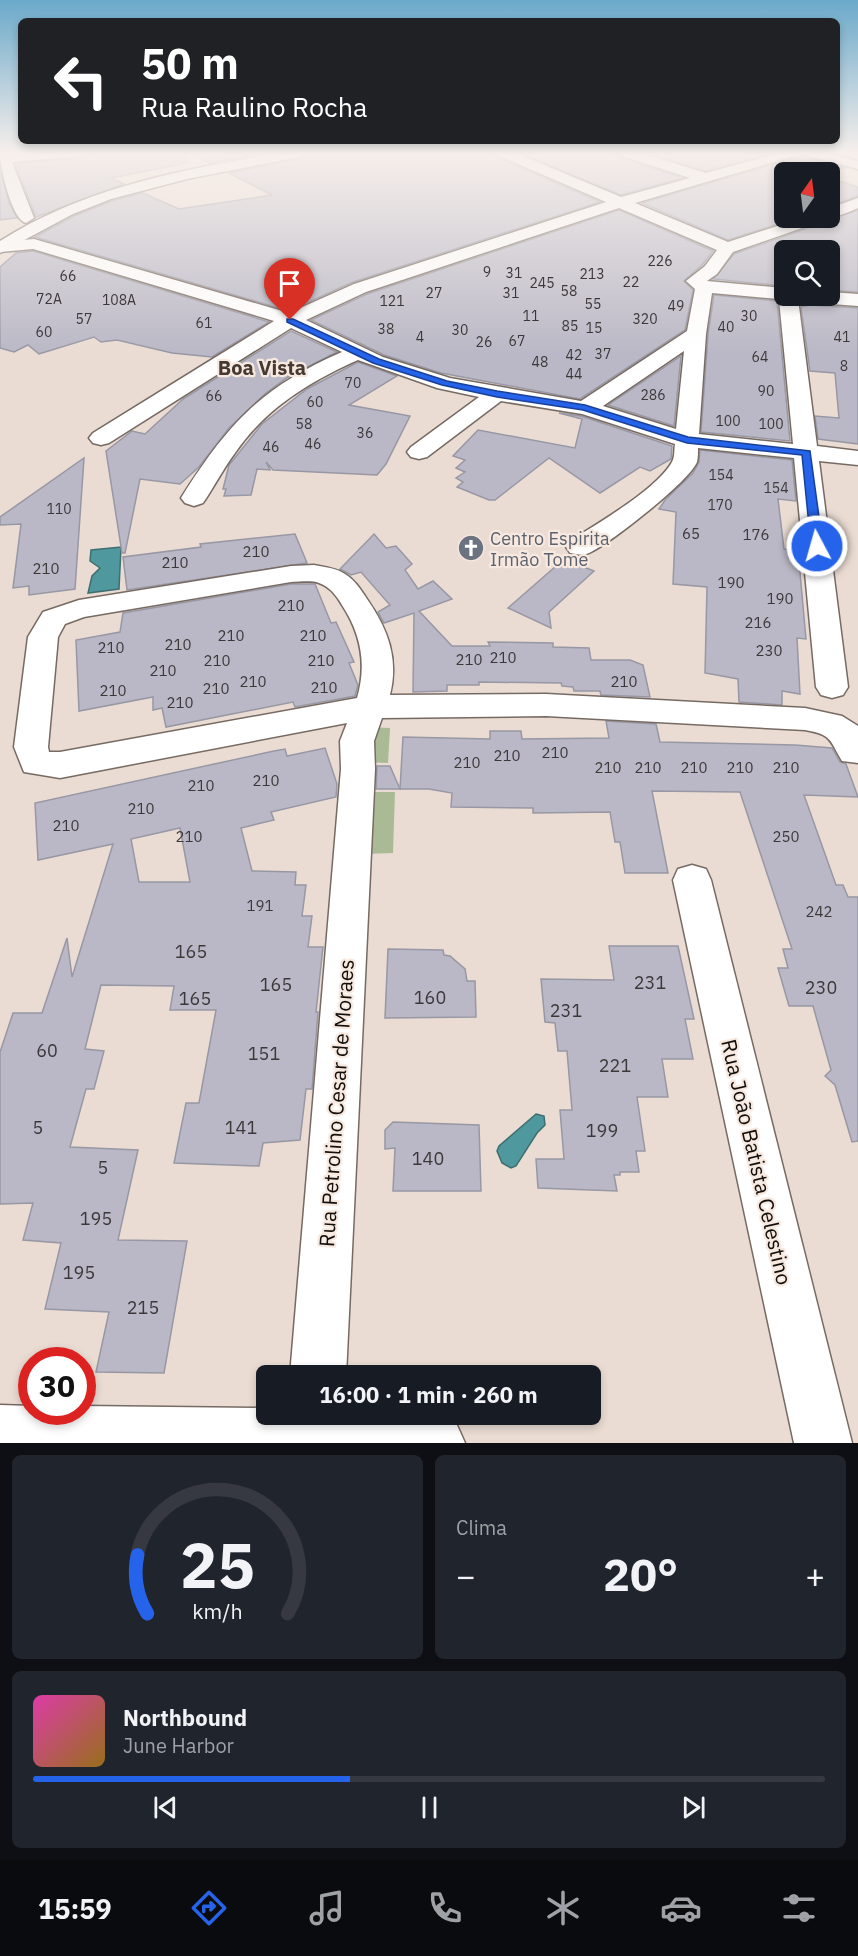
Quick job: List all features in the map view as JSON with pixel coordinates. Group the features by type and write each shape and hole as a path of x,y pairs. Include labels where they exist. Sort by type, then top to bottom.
{"street":[{"path":"0,242 25,219"},
{"path":"0,242 52,219"},
{"path":"101,438 195,376 290,320 360,288 568,219"},
{"path":"657,219 727,249"},
{"path":"774,294 704,287 695,281 711,270 727,249 787,228"},
{"path":"0,242 34,244 290,320 358,353 408,373 497,394 585,408 687,440 858,458"},
{"path":"580,547 635,508 676,473 685,462 696,334 704,287"},
{"path":"840,299 858,300"},
{"path":"787,306 807,453 832,687"},
{"path":"585,408 696,334"},
{"path":"194,498 228,442 267,403 293,383 321,368 358,353"},
{"path":"419,452 497,394"},
{"name":"Rua Petrolino Cesar de Moraes","path":"319,1365 358,769 357,742 370,707 379,667 378,649 369,624 343,584 333,577 312,573 291,574 79,609 53,618 43,636 31,747 36,763 60,765 370,707"},
{"path":"370,707 546,705 776,716 805,719 838,727 851,738 854,752"},
{"name":"Rua João Batista Celestino","path":"692,880 822,1443"},
{"path":"0,1434 314,1432 436,1443"}],"green space":[{"path":"366,727 390,728 388,763 363,762"},
{"path":"369,792 395,792 393,853 364,854"}],"water":[{"path":"121,547 119,589 88,593 92,576 100,568 90,561 91,550"},
{"path":"536,1114 544,1116 545,1125 537,1133 516,1166 511,1168 502,1163 497,1151 499,1146"}],"building":[{"path":"68,219 546,219 353,282 289,311 35,237"},
{"path":"591,219 640,219 713,251 703,264 684,281 693,290 685,330 580,399 441,373 384,355 311,320 367,294"},
{"path":"680,219 774,219 774,225 728,240"},
{"path":"840,219 858,219 858,292 840,291 840,240 774,240 809,228 840,228"},
{"path":"774,240 774,285 713,279 734,254"},
{"path":"33,251 269,322 212,357 172,353 117,340 101,342 94,337 39,354 28,345 14,352 0,348 0,267 16,253"},
{"path":"714,295 774,301 774,306 777,306 790,441 701,432 708,334"},
{"path":"801,307 858,308 858,444 818,439 815,416 839,418 835,373 810,371"},
{"path":"291,331 337,352 288,377 266,393 229,428 199,467 180,484 140,479 125,553 122,553 106,451 132,431 145,434 183,399"},
{"path":"681,356 674,426 608,405"},
{"path":"358,362 397,376 349,405 410,416 386,464 377,475 273,470 266,462 270,470 257,469 251,495 224,496 226,489 223,489 229,465 262,424 307,389"},
{"path":"559,413 581,416 672,446 671,459 650,471 640,467 600,493 549,458 495,500 489,500 457,487 463,482 456,478 465,472 456,468 465,460 453,456 478,430 575,448 582,419"},
{"path":"700,450 792,460 796,501 778,499 784,549 798,551 806,639 797,638 800,694 782,691 782,705 739,702 738,679 705,673 707,587 673,584 676,512 659,509 665,500 693,473 699,462"},
{"path":"84,458 75,589 29,595 29,586 13,588 21,524 0,525 0,517"},
{"path":"295,534 307,563 127,590 123,557 201,547 200,544"},
{"path":"374,534 386,548 396,546 412,564 405,570 418,589 433,581 452,599 419,611 452,646 490,646 488,642 553,643 553,647 589,648 591,660 630,660 643,665 650,697 601,695 600,691 574,691 573,687 562,686 561,683 479,682 479,685 447,685 447,691 413,692 414,613 384,623 378,612 390,605 361,572 351,575 340,569"},
{"path":"564,559 594,571 549,612 551,628 508,608"},
{"path":"291,584 315,584 331,623 336,622 354,662 349,663 358,685 355,696 295,707 293,702 166,727 162,708 153,710 153,697 79,711 76,640 120,632 123,613"},
{"path":"606,721 656,724 660,742 832,748 840,762 846,764 858,797 804,795 836,885 843,885 848,897 858,897 858,1141 852,1142 835,1085 825,1076 831,1070 813,1006 789,1006 778,968 788,968 783,949 792,949 740,792 652,791 668,873 625,873 620,842 615,842 610,812 533,813 533,808 451,807 452,793 429,789 400,789 403,737 490,739 490,731 521,731 522,739 609,738"},
{"path":"325,748 337,784 336,797 271,812 274,820 241,828 252,871 296,872 295,885 306,885 302,916 312,916 308,947 323,947 316,1012 318,1012 312,1089 306,1089 300,1140 263,1143 259,1166 174,1163 186,1103 199,1103 216,1010 170,1010 174,986 101,985 85,1049 104,1051 94,1089 86,1089 70,1147 138,1150 118,1240 187,1241 164,1373 96,1372 109,1312 45,1309 61,1243 23,1240 33,1203 0,1204 0,1052 13,1013 42,1013 67,938 72,977 113,844 38,860 35,803 285,749 287,756","holes":["180,828 190,882 139,882 131,839"]},
{"path":"377,766 390,766 400,789 376,789"},
{"path":"609,946 678,946 694,1019 685,1019 693,1059 662,1059 668,1097 637,1097 645,1151 636,1151 639,1172 620,1172 620,1175 614,1175 617,1191 538,1188 536,1159 564,1159 560,1110 572,1110 567,1051 558,1051 555,1023 545,1022 541,979 614,980"},
{"path":"388,949 443,950 444,955 450,956 465,969 467,981 475,981 476,1017 385,1018"},
{"path":"393,1122 479,1125 481,1191 393,1191 395,1148 385,1149 385,1130"}],"place":[{"name":"Centro Espirita Irmão Tome","path":"471,548"}],"district":[{"name":"Boa Vista","path":"262,367"}],"route":[{"path":"290,320 376,361 445,383 585,408 687,440 807,453 817,546"}]}
